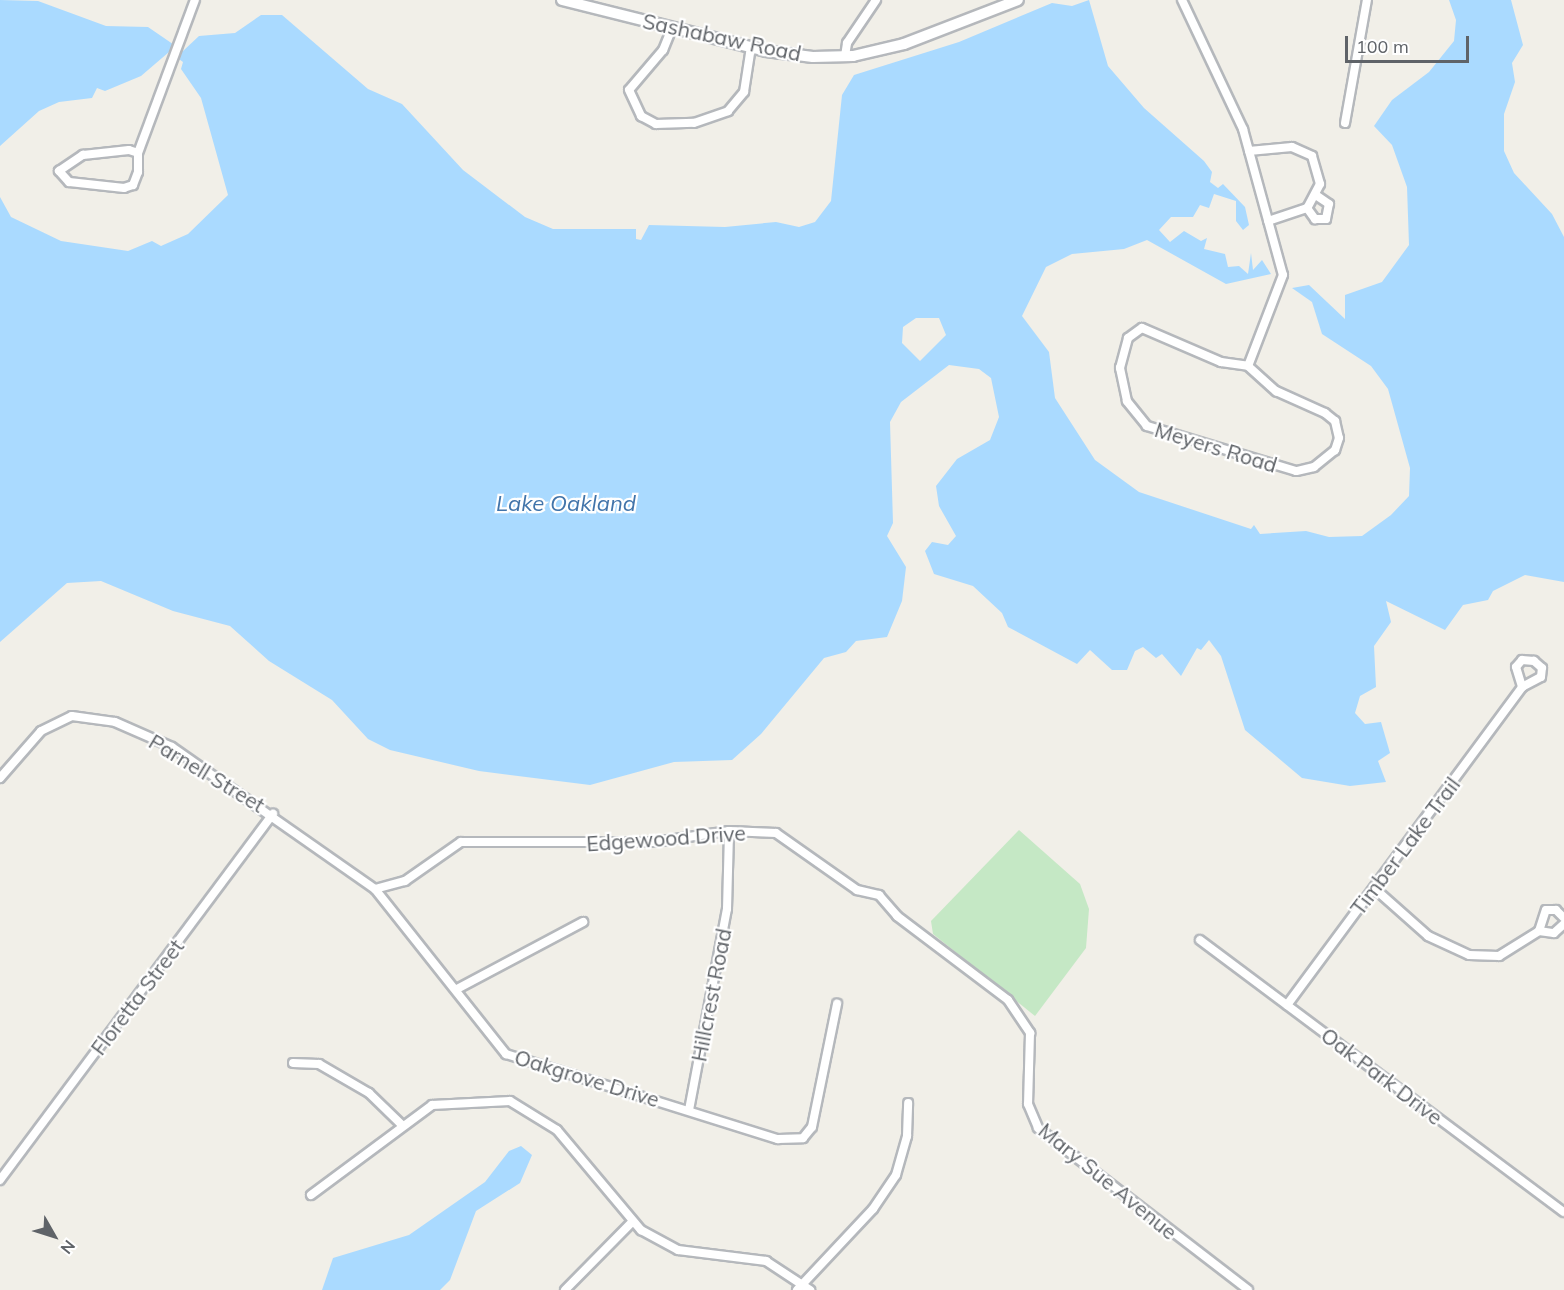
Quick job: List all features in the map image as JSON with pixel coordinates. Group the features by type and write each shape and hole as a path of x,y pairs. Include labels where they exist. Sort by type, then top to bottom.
{"street":[{"path":"138,153 83,155 59,171 69,182 124,188 136,180 138,153 195,0"},
{"name":"Sashabaw Road","path":"562,0 751,47 845,56 904,44 1018,0"},
{"path":"845,56 847,43 876,0"},
{"path":"1182,0 1249,152 1283,275 1248,366"},
{"path":"1345,123 1367,0"},
{"path":"672,28 663,50 629,90 641,116 656,124 694,123 728,111 744,92 751,47"},
{"path":"1249,152 1292,147 1312,156 1320,184 1317,196 1307,208 1268,221"},
{"path":"1307,208 1315,219 1326,219 1329,204 1317,196"},
{"name":"Meyers Road","path":"1142,328 1221,362 1248,366 1276,390 1335,421 1339,438 1328,460 1296,471 1207,440 1158,432 1138,418 1127,401 1120,368 1128,338 1142,328"},
{"name":"Timber Lake Trail","path":"1287,1005 1522,687"},
{"name":"Parnell Street","path":"0,778 56,720 91,717 115,722 172,747 273,814 345,866"},
{"name":"Floretta Street","path":"0,1180 273,814"},
{"name":"Hillcrest Road","path":"689,1110 728,880 729,831"},
{"name":"Edgewood Drive","path":"375,889 405,881 460,842 655,842 729,831 776,833 857,890 879,895"},
{"name":"Oakgrove Drive","path":"345,866 375,889 457,989 506,1054 778,1139 803,1138 816,1115 837,1004"},
{"path":"1374,888 1428,936 1469,955 1499,956 1539,931 1546,910 1556,910 1564,918"},
{"name":"Mary Sue Avenue","path":"879,895 897,916 1016,1008 1032,1046 1028,1104 1038,1128 1248,1290"},
{"path":"457,989 583,922"},
{"path":"1539,931 1554,933 1564,924"},
{"name":"Oak Park Drive","path":"1200,940 1564,1212"},
{"path":"293,1063 319,1064 369,1093 401,1124"},
{"path":"311,1195 401,1124 432,1105 464,1099 510,1101 530,1108 577,1152 632,1222 678,1250 746,1255 800,1287 810,1290"},
{"path":"800,1287 873,1209 896,1175 907,1136 908,1103"},
{"path":"565,1290 632,1222"}],"green space":[{"path":"1019,830 1080,884 1089,909 1086,948 1035,1016 933,934 931,921"}],"water":[{"name":"Lake Oakland","path":"0,0 38,1 106,26 148,27 183,51 199,36 235,33 261,15 282,15 368,89 402,104 463,170 525,217 553,229 636,229 636,239 641,240 649,225 725,227 776,222 799,227 815,222 831,201 842,95 854,75 959,42 1052,3 1072,6 1089,0 1108,66 1144,108 1204,161 1212,172 1210,182 1218,188 1223,184 1245,207 1249,225 1243,230 1236,221 1236,201 1214,194 1209,208 1200,205 1193,217 1171,217 1159,230 1170,242 1184,231 1201,241 1207,238 1204,249 1225,254 1228,267 1239,266 1248,274 1251,253 1253,270 1262,260 1271,274 1226,284 1147,240 1124,249 1072,254 1046,267 1022,316 1049,352 1055,398 1095,460 1139,492 1251,529 1254,525 1260,534 1306,531 1329,537 1362,536 1391,515 1409,496 1410,468 1388,389 1371,366 1322,334 1312,302 1292,288 1309,285 1345,319 1345,295 1382,282 1409,245 1407,187 1392,145 1374,126 1392,100 1429,72 1454,41 1456,20 1449,0 1511,0 1523,45 1512,63 1515,82 1504,114 1504,151 1514,173 1552,214 1564,237 1564,582 1525,575 1493,591 1488,600 1463,605 1445,630 1386,601 1391,622 1374,646 1376,687 1360,696 1355,713 1365,724 1381,722 1390,753 1378,761 1386,782 1350,786 1302,778 1245,730 1221,656 1209,640 1201,650 1197,648 1181,676 1162,654 1156,658 1143,647 1135,651 1127,670 1112,670 1090,650 1077,664 1008,627 1002,613 973,586 934,574 925,551 932,542 948,545 956,536 939,506 936,486 957,459 990,440 999,417 991,378 979,369 949,365 901,402 890,422 893,523 887,536 906,567 902,601 887,637 856,641 846,652 824,658 761,734 732,760 674,762 590,785 479,771 390,750 368,739 332,700 269,661 230,626 173,611 101,581 67,583 0,642 0,197 11,217 61,241 128,251 152,241 161,246 188,234 228,195 201,98 181,69 183,62 169,52 141,76 105,91 97,88 92,98 59,102 39,111 0,146","holes":["916,318 939,318 946,335 920,361 902,343 903,327"]},
{"path":"521,1146 532,1155 520,1183 476,1211 450,1280 440,1290 322,1290 333,1258 409,1235 485,1182 509,1151"}]}
